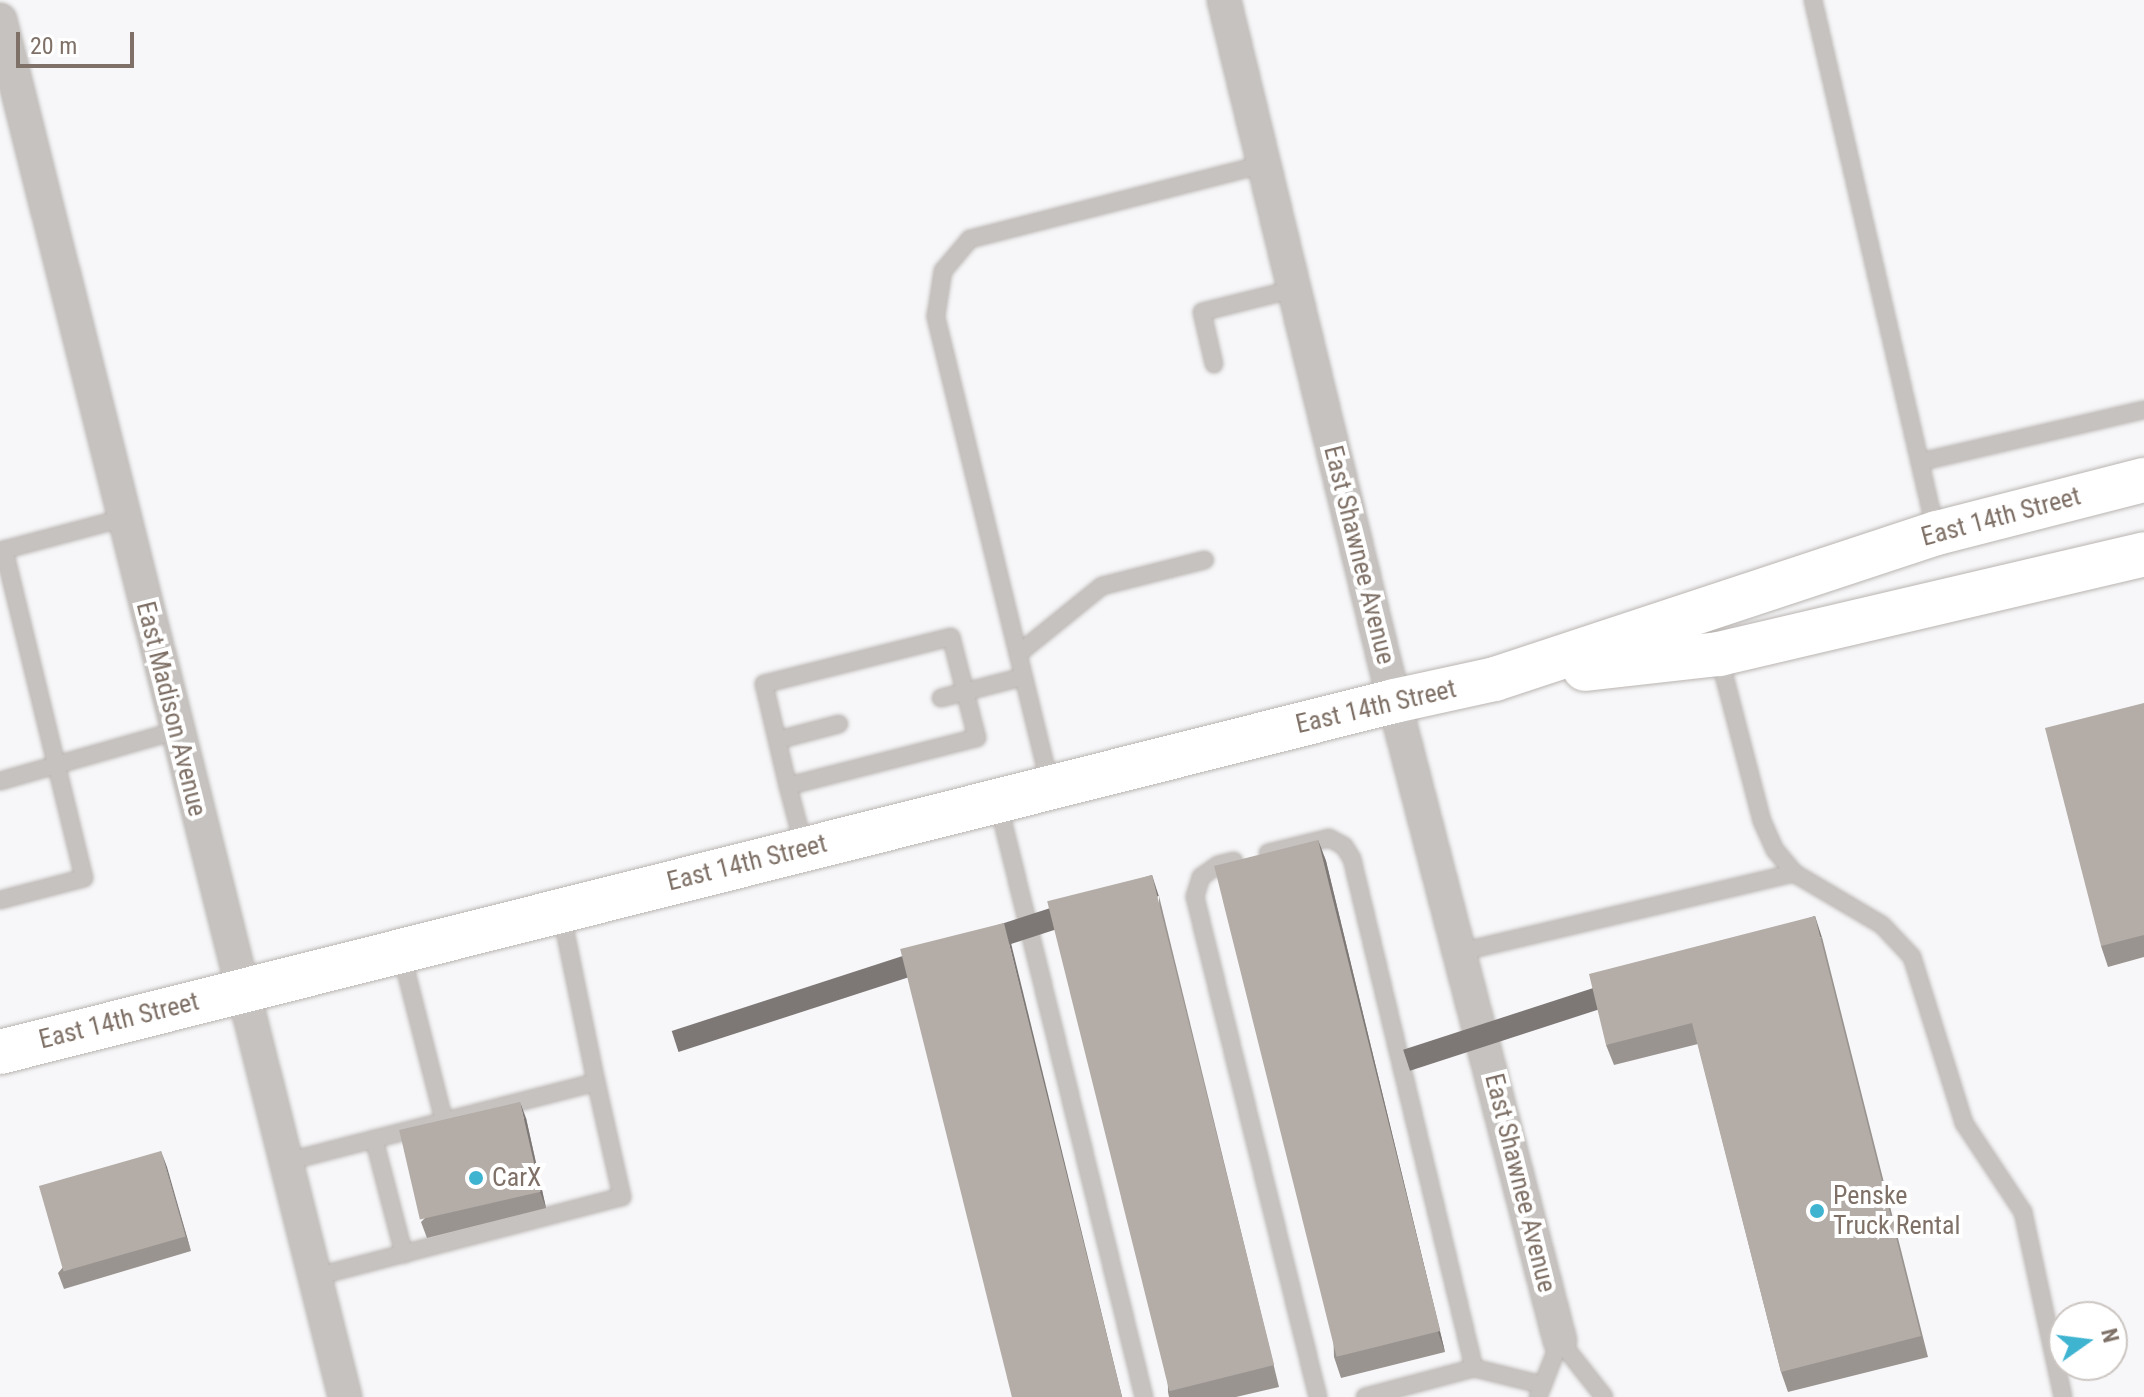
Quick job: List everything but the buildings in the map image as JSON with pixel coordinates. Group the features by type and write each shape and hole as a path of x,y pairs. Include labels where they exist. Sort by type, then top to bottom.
{"main road":[{"name":"East 14th Street","path":"1495,679 1937,533 2144,480"},
{"name":"East 14th Street","path":"0,1052 1394,701 1495,679 1719,654 2144,554"}],"street":[{"name":"East Shawnee Avenue","path":"1224,0 1394,701 1560,1341"},
{"name":"East Madison Avenue","path":"0,20 345,1397"}],"lane":[{"path":"1813,0 1937,533"},
{"path":"1050,787 936,316 943,271 970,239 1264,164"},
{"path":"1214,364 1202,312 1294,289"},
{"path":"1920,462 2144,410"},
{"path":"0,900 84,878 2,551 124,518"},
{"path":"1018,654 1102,586 1205,560"},
{"path":"788,786 977,738 951,637 764,684 788,786 804,849"},
{"path":"1719,654 1762,821 1775,850 1794,873 1882,925 1912,957 1964,1123 2023,1212 2063,1397"},
{"path":"941,698 1023,677"},
{"path":"778,740 839,724"},
{"path":"0,781 176,731"},
{"path":"998,800 1144,1397"},
{"path":"1318,1397 1195,897 1201,877 1218,865 1329,838 1344,846 1352,859 1474,1368"},
{"path":"1460,952 1794,873"},
{"path":"314,1277 622,1197 561,910"},
{"path":"400,950 444,1121"},
{"path":"285,1162 596,1082"},
{"path":"374,1139 404,1254"},
{"path":"1365,1397 1474,1368 1541,1391 1560,1341"},
{"path":"1560,1341 1604,1397"}],"place":[{"name":"CarX","path":"476,1178"},
{"name":"Penske Truck Rental","path":"1817,1211"}]}
